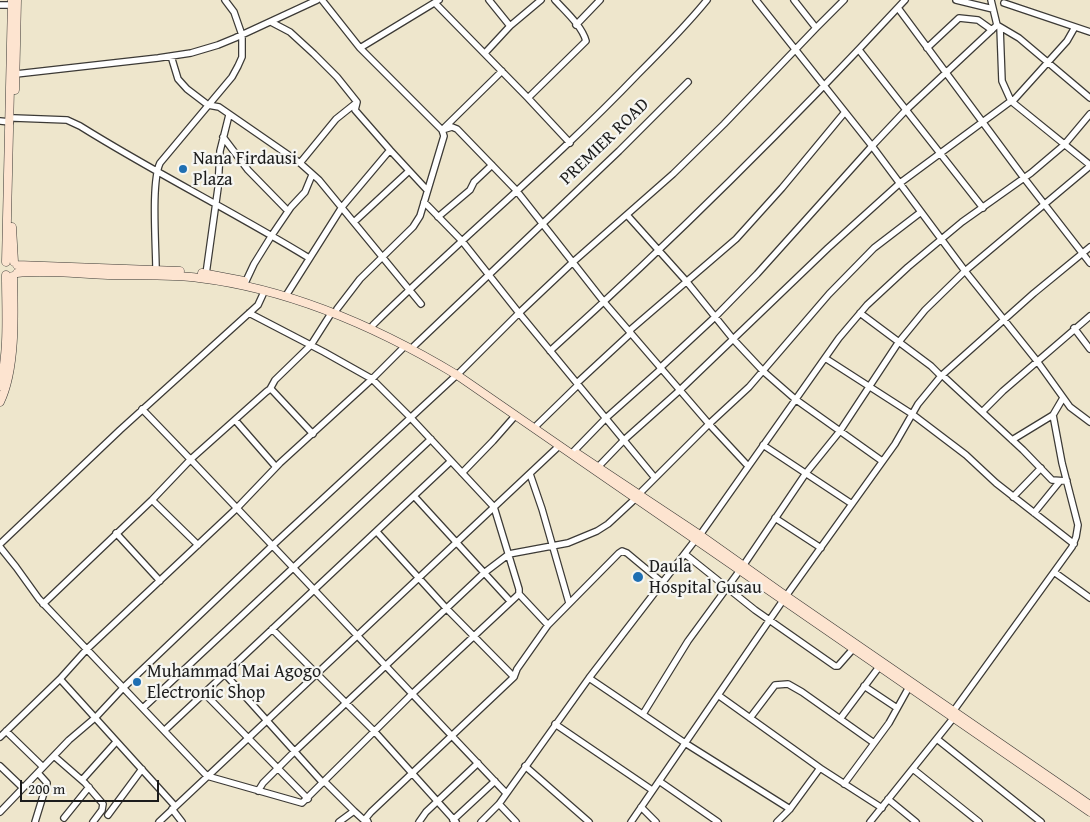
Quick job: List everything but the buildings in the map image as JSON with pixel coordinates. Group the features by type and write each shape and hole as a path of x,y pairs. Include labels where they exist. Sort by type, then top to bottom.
{"street":[{"path":"225,0 234,12"},
{"path":"156,270 155,186 157,170 160,163 232,77 242,57 242,35 231,0"},
{"path":"16,74 172,56 218,45 317,0"},
{"path":"44,604 152,500 191,459 270,389 275,380 311,345 360,279 413,227 420,216 444,136 442,130 360,48 322,0"},
{"path":"489,0 510,26"},
{"path":"485,53 510,26 541,0"},
{"path":"528,98 586,41 576,25 555,0"},
{"path":"576,25 600,0"},
{"path":"373,325 516,190 570,143 686,25 707,0"},
{"path":"756,0 872,146 965,271 1037,361 1070,407 1090,422"},
{"path":"794,0 816,28"},
{"path":"1,808 24,788 123,688 273,545 410,417 459,374 573,262 692,156 844,0"},
{"path":"550,351 736,176 825,86 905,0"},
{"path":"956,0 993,12"},
{"path":"642,714 688,641 728,588 806,473 840,431 898,342 925,310 965,271 1090,165 1012,102 1006,93 1002,81 997,28 991,0"},
{"path":"360,48 437,1 570,143"},
{"path":"993,12 1006,1 1090,32"},
{"path":"0,5 14,2"},
{"path":"12,120 16,74 14,2"},
{"path":"0,386 4,366 8,269 12,237 14,2"},
{"path":"898,8 1024,178 1090,263"},
{"path":"927,48 960,18 978,20 1019,38 1090,98"},
{"path":"271,22 290,32 314,54 357,102"},
{"path":"598,467 624,440 680,390 828,248 900,183 1012,102 1067,41 1075,27"},
{"path":"574,451 606,418 715,317 757,274 906,110 997,28"},
{"path":"859,50 983,208"},
{"path":"172,56 178,80 187,90 208,105 219,108 300,163 322,183 421,304"},
{"path":"442,130 502,71"},
{"name":"PREMIER ROAD","path":"414,346 543,224 688,82"},
{"path":"357,102 355,110 428,190"},
{"path":"300,163 336,119 357,102"},
{"path":"537,425 630,332 736,239 782,188 845,112"},
{"path":"481,822 499,804 555,724 698,537 825,358 860,313 908,267 942,239 1024,178 1064,145 1090,114"},
{"path":"206,274 218,188 220,152 229,115"},
{"path":"0,121 67,120 215,205 272,235 309,258"},
{"path":"442,130 452,127 457,129 516,190 604,302 709,424 748,466"},
{"path":"223,137 248,170 288,211"},
{"path":"287,294 342,207 390,150"},
{"path":"438,217 470,190 474,182 492,165"},
{"path":"354,222 409,171"},
{"path":"246,282 254,264 288,211 304,192 312,175"},
{"path":"424,202 462,241 655,478"},
{"path":"258,791 263,783 295,751 484,573 509,554 568,543 597,531 608,524 749,386 829,294 874,248 922,212"},
{"path":"627,215 687,282 733,340 763,371 795,400 882,461"},
{"path":"631,822 784,599 882,461 928,391 942,375 1034,293 1090,247"},
{"path":"8,269 156,270 206,274 246,282 335,311 373,325 414,346 537,425 598,467 637,497"},
{"path":"8,269 183,276 215,280 335,311 405,346 459,374 558,446 698,537 909,688 954,714 1090,812"},
{"path":"0,402 6,388 10,368 8,269"},
{"path":"264,292 258,304 249,313 142,409 0,546 44,604 208,776 302,803 412,694 519,594"},
{"path":"249,313 372,379 410,417 494,507 519,594 548,625"},
{"path":"860,313 942,375 1052,480 1063,481"},
{"path":"982,412 1074,328 1090,316"},
{"path":"1074,328 1090,349"},
{"path":"0,737 60,679 87,649 238,508 276,467 405,346"},
{"path":"825,358 912,414 966,455 1013,497 1074,544"},
{"path":"270,389 312,434"},
{"path":"1012,440 1053,416 1063,398"},
{"path":"142,409 294,567 506,793"},
{"path":"462,472 515,416"},
{"path":"870,822 937,739 1074,544 1078,525 1063,481 1053,416"},
{"path":"235,420 276,467"},
{"path":"143,708 431,440"},
{"path":"763,445 852,504"},
{"path":"159,822 558,446"},
{"path":"165,730 451,461"},
{"path":"1013,497 1040,468"},
{"path":"530,474 570,603"},
{"path":"1034,513 1063,481"},
{"path":"414,496 484,573 498,585 510,601"},
{"path":"152,500 198,545"},
{"path":"775,518 821,548"},
{"path":"377,532 473,637 514,677"},
{"path":"116,533 160,581"},
{"path":"367,822 366,818 371,812 514,677 529,650 548,625 622,552 627,553 663,583"},
{"path":"685,554 769,621 835,666 838,666 853,649"},
{"path":"1054,572 1090,598"},
{"path":"784,599 1090,805"},
{"path":"272,629 375,732 454,821 495,781"},
{"path":"840,719 879,667"},
{"path":"224,674 324,783 367,822"},
{"path":"590,678 684,743 790,809"},
{"path":"60,679 142,769 174,808 182,822"},
{"path":"750,718 775,684 788,684 874,743"},
{"path":"864,686 897,708"},
{"path":"844,784 874,743 909,688"},
{"path":"204,693 308,798"},
{"path":"718,695 820,768 882,808"},
{"path":"555,724 652,790"},
{"path":"6,731 44,767"},
{"path":"937,739 1041,822"},
{"path":"82,780 116,742"},
{"path":"54,756 82,780 103,804 102,810 93,822"},
{"path":"419,822 426,812 478,763"},
{"path":"0,766 24,788"},
{"path":"525,766 589,822"},
{"path":"777,822 790,809 820,768"},
{"path":"108,815 142,769"},
{"path":"913,769 979,822"},
{"path":"35,822 47,783 38,773"},
{"path":"659,781 718,822"},
{"path":"64,818 89,787"},
{"path":"888,799 916,822"},
{"path":"499,804 516,822"},
{"path":"641,807 656,822"},
{"path":"102,810 113,822"},
{"path":"339,822 354,811"}],"place":[{"name":"Nana Firdausi Plaza","path":"183,169"},
{"name":"Daula Hospital Gusau","path":"638,577"},
{"name":"Muhammad Mai Agogo Electronic Shop","path":"137,682"}]}
